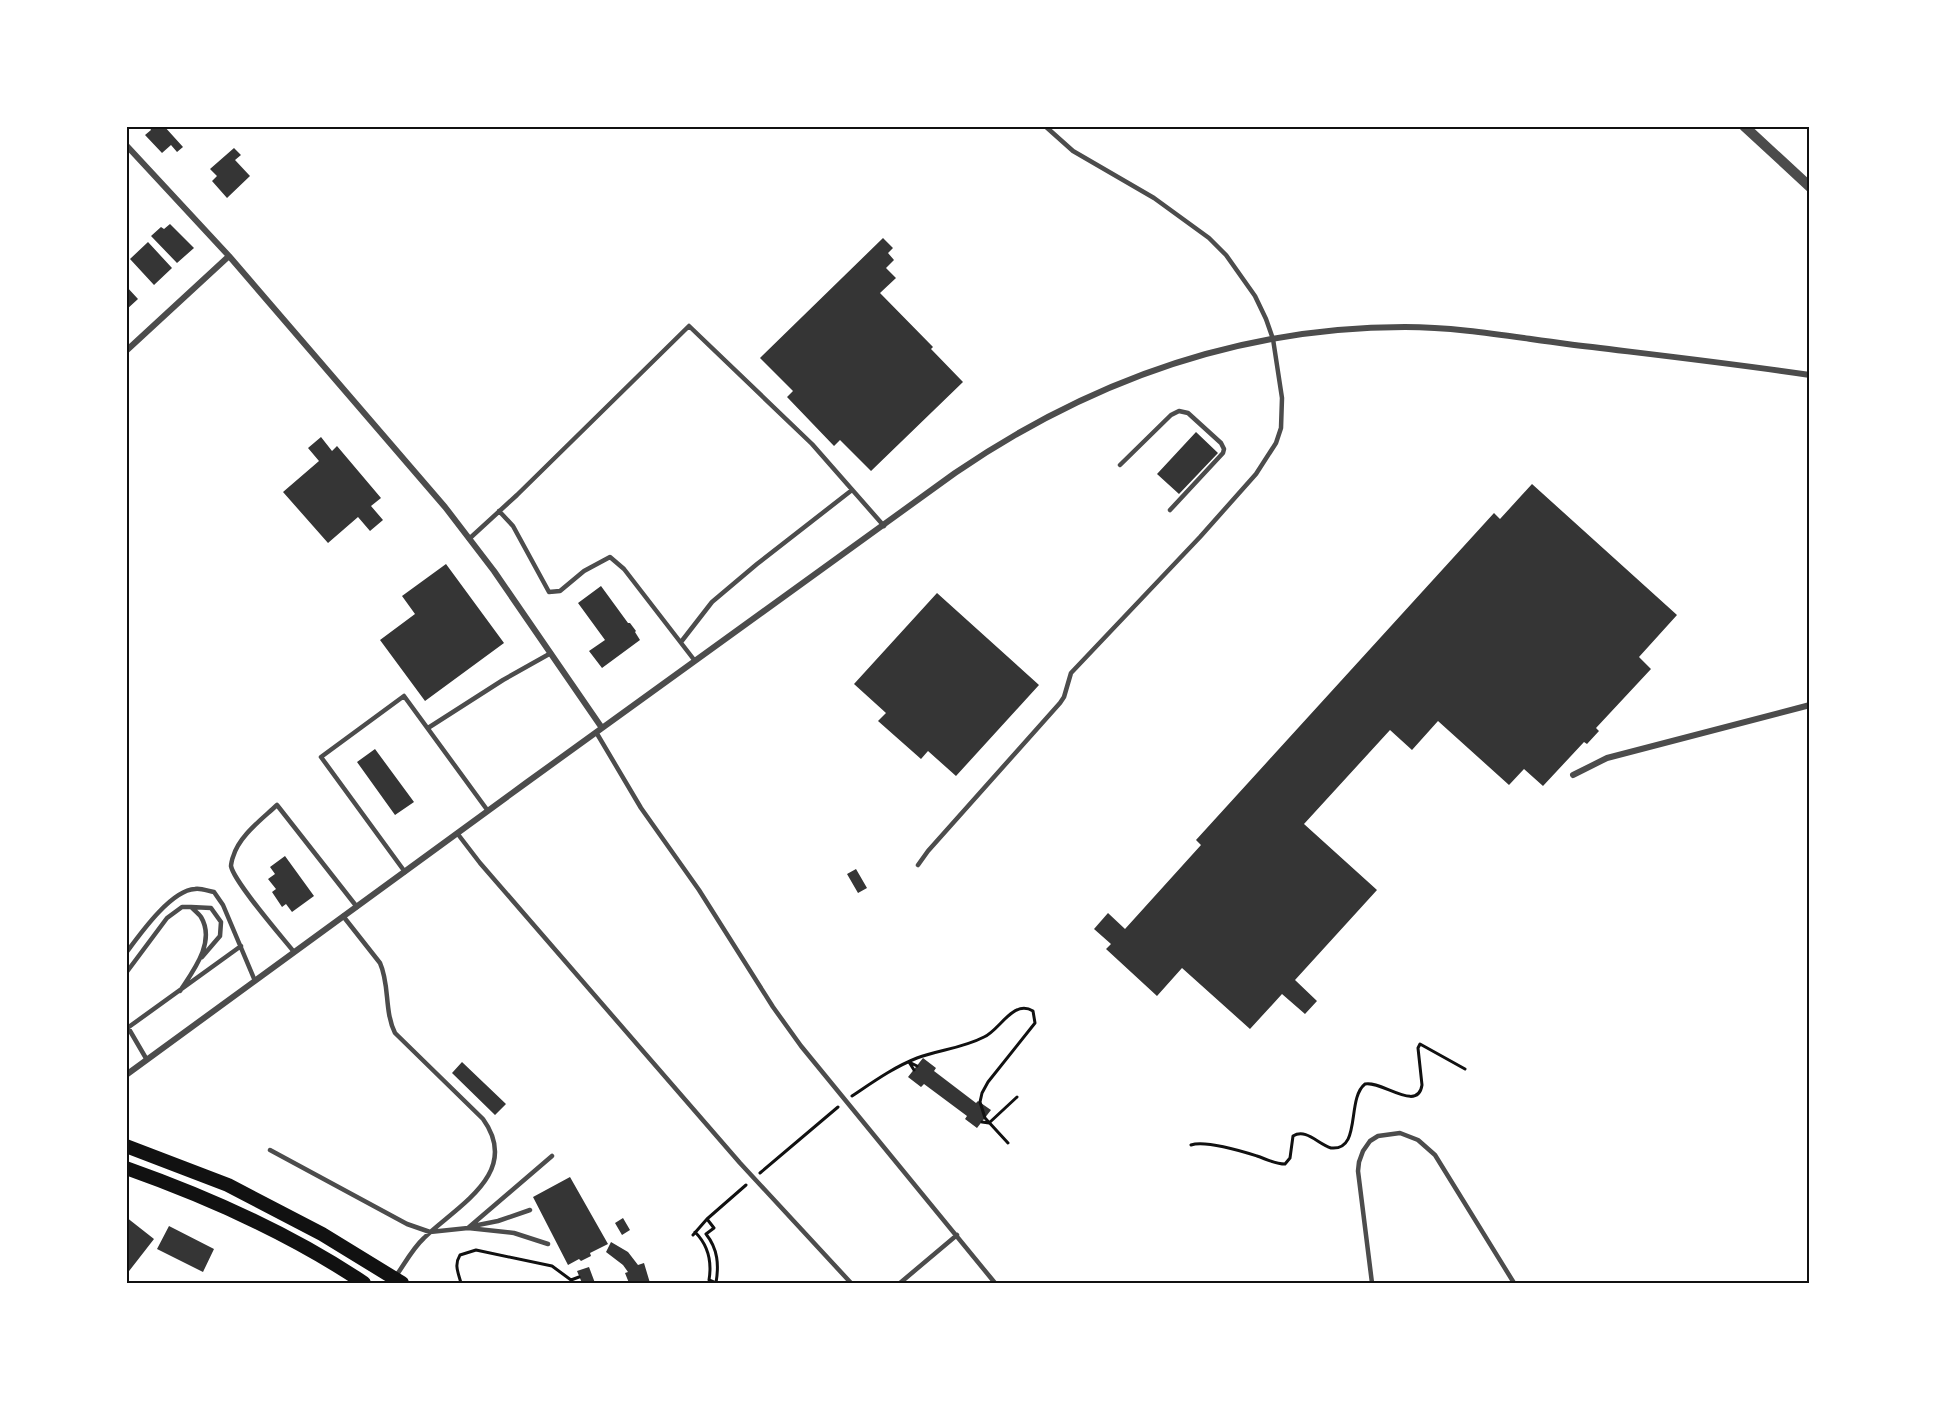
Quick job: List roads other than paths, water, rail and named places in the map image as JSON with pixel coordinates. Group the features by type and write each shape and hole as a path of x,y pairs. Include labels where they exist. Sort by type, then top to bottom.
{"main road":[{"path":"126,1146 228,1185 322,1234 396,1281"},
{"path":"126,1168 161,1180 239,1214 312,1252 364,1283"}],"street":[{"path":"1744,126 1810,187"},
{"path":"126,145 229,256 434,494 469,538 602,728"},
{"path":"126,351 229,256"},
{"path":"126,1075 596,732 989,450 1060,409 1093,393 1191,357 1273,339 1360,328 1449,329 1810,375"},
{"path":"1573,774 1607,758 1810,705"}],"lane":[{"path":"918,865 1060,703 1066,692 1071,673 1200,537 1256,474 1276,443 1281,428 1282,398 1273,339 1255,296 1227,255 1209,238 1154,198 1073,151 1045,126"},
{"path":"469,538 689,326 812,444 884,526"},
{"path":"1120,465 1175,412 1184,411 1196,421 1223,446 1223,453 1170,510"},
{"path":"681,642 712,602 852,490"},
{"path":"499,511 513,526 549,592 560,591 584,571 610,557 624,569 695,661"},
{"path":"428,728 503,680 551,653"},
{"path":"405,872 321,757 404,696 488,811"},
{"path":"596,732 641,808 699,890 772,1008 995,1283"},
{"path":"294,952 243,887 231,867 237,846 254,825 277,805 357,907"},
{"path":"457,833 500,886 754,1178 851,1283"},
{"path":"126,953 149,923 180,893 195,889 214,892 224,905 255,981"},
{"path":"191,907 201,918 206,936 201,959"},
{"path":"126,973 167,918 182,908 211,908 221,922 220,936 201,959 180,991"},
{"path":"343,916 380,963 384,972 389,1016 395,1033 483,1119 493,1140 492,1168 483,1185 417,1245 396,1281"},
{"path":"147,1060 127,1027 241,946"},
{"path":"1372,1283 1359,1186 1359,1162 1370,1141 1378,1136 1400,1133 1418,1140 1435,1155 1514,1283"},
{"path":"270,1150 407,1224 430,1232 468,1228 530,1210"},
{"path":"468,1228 552,1156"},
{"path":"468,1228 514,1233 548,1244"},
{"path":"900,1283 957,1235"}]}
